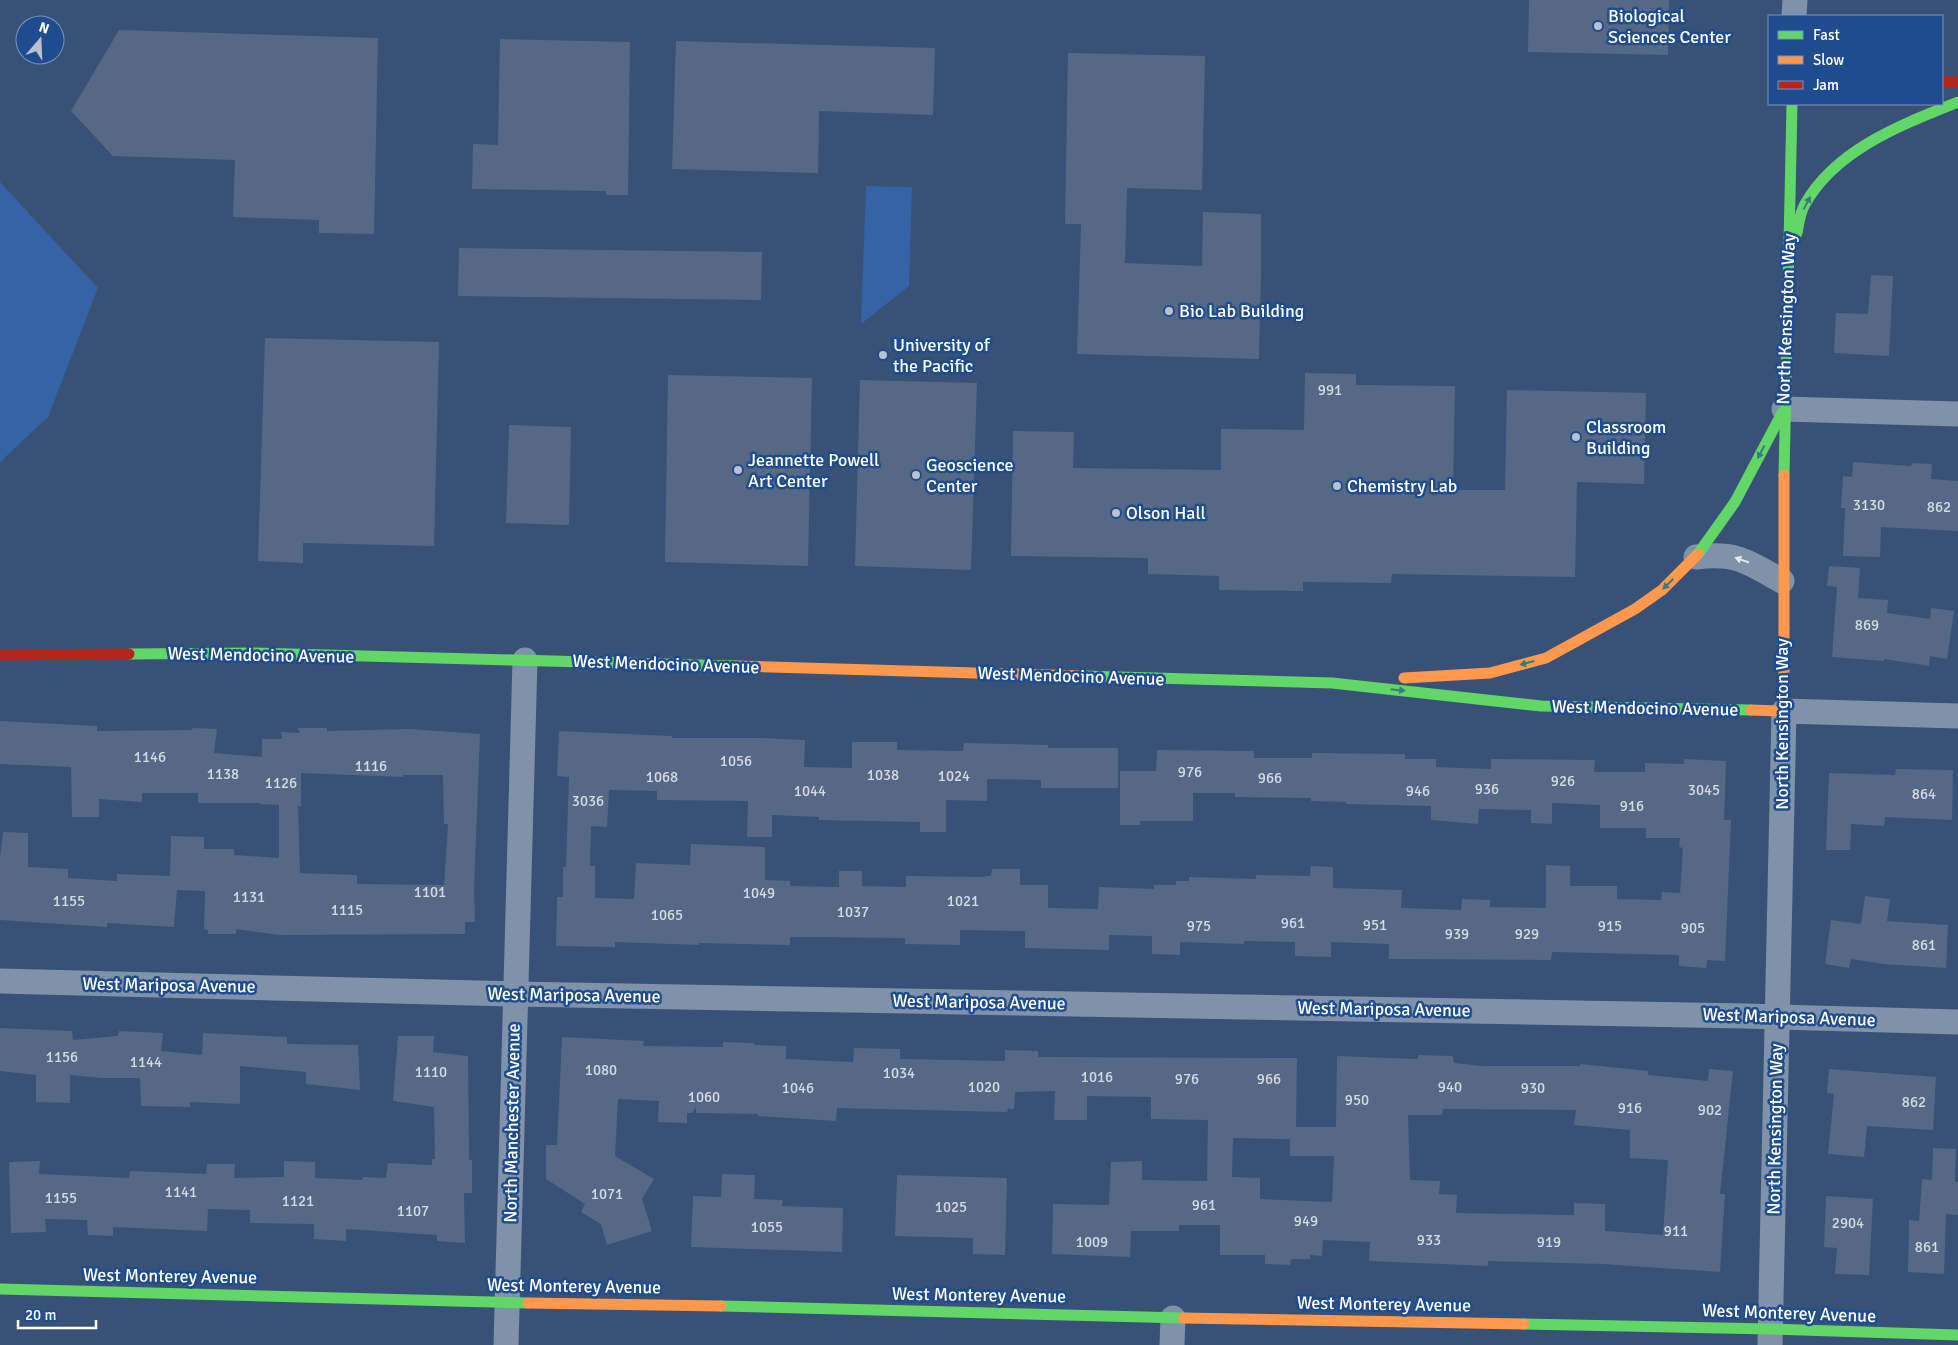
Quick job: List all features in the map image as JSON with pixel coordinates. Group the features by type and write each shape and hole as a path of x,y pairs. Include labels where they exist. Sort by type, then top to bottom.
{"street":[{"path":"1794,15 1795,0"},
{"path":"1943,82 1958,82"},
{"path":"1788,266 1804,205 1836,166 1870,143 1916,119 1958,102"},
{"name":"North Kensington Way","path":"1770,1337 1784,711 1782,581 1784,409 1792,105"},
{"path":"1784,409 1958,414"},
{"name":"West Mendocino Avenue","path":"1332,683 1490,672 1546,658 1635,609 1662,590 1696,557 1735,502 1784,409"},
{"path":"1696,557 1719,555 1744,559 1782,581"},
{"name":"West Mendocino Avenue","path":"0,654 252,653 1332,683 1541,706 1958,716"},
{"name":"North Manchester Avenue","path":"506,1345 524,660"},
{"name":"West Mariposa Avenue","path":"0,981 515,994 1778,1016 1958,1022"},
{"name":"West Monterey Avenue","path":"0,1290 1173,1318 1770,1337 1958,1335"},
{"path":"1172,1345 1173,1318"}],"shaded area":[{"path":"0,182 98,288 48,417 0,462"},
{"path":"866,186 912,187 909,286 861,324"}],"building":[{"name":"Biological Sciences Center","path":"1529,0 1669,0 1668,55 1528,52"},
{"path":"119,30 378,38 374,234 319,233 319,220 233,217 235,160 113,156 71,111"},
{"path":"500,39 630,42 628,195 606,195 606,191 472,189 473,144 498,145"},
{"path":"676,41 935,48 933,115 819,111 818,173 672,169"},
{"path":"1068,53 1205,56 1202,190 1127,188 1125,263 1202,266 1203,212 1261,214 1259,359 1077,354 1081,224 1065,224"},
{"path":"459,248 762,252 761,300 458,296"},
{"path":"1871,275 1893,276 1889,356 1834,353 1836,313 1868,314"},
{"path":"265,338 439,342 434,546 303,543 303,563 258,561"},
{"path":"1305,373 1356,374 1356,385 1455,386 1453,490 1505,490 1507,390 1646,393 1644,484 1577,482 1575,577 1392,574 1391,583 1303,582 1303,591 1219,590 1219,576 1148,574 1148,558 1011,556 1013,431 1074,432 1073,468 1221,470 1221,429 1304,430"},
{"name":"Jeannette Powell Art Center","path":"668,375 812,378 808,566 665,562"},
{"name":"Geoscience Center","path":"860,380 977,383 971,570 855,566"},
{"path":"509,425 571,427 569,525 506,523"},
{"path":"1853,462 1911,466 1912,463 1932,464 1931,479 1958,481 1958,531 1881,527 1880,557 1843,556 1845,508 1841,508 1843,476 1852,477"},
{"path":"1829,566 1860,568 1858,598 1888,600 1887,613 1930,619 1931,608 1954,611 1947,659 1930,656 1929,666 1884,659 1884,661 1832,657 1837,587 1827,586"},
{"path":"0,721 97,726 97,731 217,729 214,753 262,757 262,739 282,739 281,732 300,733 298,728 327,728 327,731 409,729 480,734 474,888 475,922 465,922 465,934 280,935 236,929 236,934 208,934 208,930 204,929 205,891 177,890 174,927 107,923 107,927 0,920 0,858 3,832 28,833 28,867 68,869 68,878 117,881 117,874 170,876 171,836 204,837 204,849 234,849 234,855 279,858 279,805 260,803 198,803 198,793 142,793 142,802 99,799 99,817 72,817 71,767 0,764","holes":["301,773 403,777 403,775 443,775 444,824 448,824 444,885 357,884 357,875 300,873 298,806 301,806"]},
{"path":"559,731 672,736 672,738 805,740 804,767 852,768 852,742 897,742 897,750 963,751 964,743 1048,745 1048,748 1118,748 1118,788 1041,788 1041,780 987,779 987,801 946,800 946,832 920,832 920,822 819,820 819,817 772,815 772,837 747,837 748,801 657,800 657,791 609,790 607,827 591,826 590,866 595,866 595,898 634,899 636,863 690,865 691,844 765,847 765,880 790,881 790,886 839,887 839,871 862,871 862,886 906,887 906,876 985,877 991,876 992,869 1020,869 1020,885 1048,885 1048,908 1098,909 1099,887 1154,889 1154,885 1176,885 1176,881 1189,881 1189,877 1256,879 1256,875 1310,876 1311,866 1333,867 1333,888 1402,890 1401,908 1461,910 1462,899 1490,900 1490,907 1546,908 1546,865 1570,866 1570,886 1617,886 1617,899 1661,900 1662,892 1680,893 1683,848 1679,847 1680,838 1646,838 1646,828 1600,828 1600,805 1552,803 1552,824 1531,823 1531,810 1479,809 1478,824 1431,820 1431,806 1346,804 1346,802 1311,801 1311,798 1235,797 1235,793 1193,793 1193,821 1140,821 1140,825 1120,825 1120,771 1156,771 1157,750 1254,751 1254,758 1312,758 1312,753 1405,754 1405,759 1436,759 1436,767 1491,769 1491,759 1595,760 1594,772 1645,772 1645,763 1684,764 1684,759 1726,761 1724,820 1731,820 1725,961 1707,960 1706,968 1679,966 1679,955 1552,952 1551,960 1389,959 1389,944 1331,942 1331,957 1295,956 1295,942 1244,941 1244,944 1180,942 1180,955 1152,954 1152,936 1109,935 1109,950 1025,948 1025,931 960,930 960,945 905,944 905,938 790,937 790,945 699,943 699,945 615,942 615,947 556,946 557,897 563,897 563,867 566,867 569,777 557,776"},
{"path":"1896,769 1953,770 1952,820 1885,817 1884,826 1851,824 1850,850 1826,850 1829,773 1895,775"},
{"path":"1865,896 1890,899 1887,921 1948,925 1946,968 1884,964 1851,959 1849,968 1825,964 1831,920 1861,924"},
{"path":"0,1028 72,1031 73,1040 118,1036 119,1031 163,1033 161,1051 202,1055 203,1033 287,1037 287,1044 358,1045 360,1090 306,1084 306,1072 240,1066 240,1104 190,1102 190,1107 141,1106 140,1078 101,1078 70,1075 70,1103 36,1102 36,1075 0,1071"},
{"path":"398,1036 434,1036 433,1052 468,1056 469,1160 472,1160 472,1193 464,1193 465,1243 437,1241 437,1235 346,1229 346,1241 314,1239 314,1224 250,1223 250,1210 208,1209 207,1231 113,1227 113,1236 88,1235 87,1220 45,1219 46,1232 11,1233 9,1162 40,1161 39,1174 129,1178 130,1171 206,1174 207,1164 235,1164 234,1178 284,1177 284,1161 315,1162 315,1178 362,1180 363,1177 386,1178 388,1163 432,1165 432,1159 435,1159 434,1107 393,1101"},
{"path":"562,1037 644,1041 643,1046 723,1047 723,1042 754,1043 754,1045 786,1046 786,1059 853,1062 854,1048 900,1049 900,1059 1005,1061 1005,1050 1038,1051 1038,1057 1297,1058 1296,1127 1336,1127 1337,1056 1418,1059 1418,1055 1453,1056 1454,1063 1483,1066 1580,1066 1580,1064 1648,1071 1648,1075 1708,1081 1709,1069 1733,1071 1720,1194 1725,1194 1720,1272 1602,1264 1488,1261 1488,1266 1369,1261 1370,1242 1323,1240 1322,1256 1310,1255 1310,1259 1291,1259 1290,1265 1265,1264 1265,1255 1220,1255 1220,1225 1179,1225 1179,1231 1131,1231 1130,1257 1052,1254 1053,1204 1109,1205 1111,1162 1142,1161 1142,1180 1207,1181 1208,1120 1151,1119 1151,1097 1087,1096 1087,1120 1054,1120 1055,1091 1015,1092 1014,1109 1008,1109 1007,1112 837,1108 836,1121 758,1116 758,1114 696,1113 696,1107 692,1113 687,1113 687,1123 658,1122 659,1101 618,1099 615,1156 654,1179 642,1199 652,1231 607,1245 601,1224 581,1212 585,1204 546,1179 546,1145 557,1145","holes":["1443,1109 1576,1110 1574,1125 1630,1130 1630,1158 1668,1160 1663,1235 1605,1231 1605,1204 1574,1203 1574,1215 1456,1213 1457,1195 1439,1194 1440,1181 1410,1180 1408,1115 1442,1115","1233,1138 1290,1139 1290,1156 1334,1156 1332,1202 1260,1199 1260,1178 1232,1177"]},
{"path":"1829,1069 1936,1077 1933,1130 1867,1126 1864,1157 1828,1154 1834,1094 1827,1093"},
{"path":"1933,1148 1956,1149 1955,1182 1958,1182 1958,1215 1946,1214 1944,1274 1908,1272 1909,1220 1919,1221 1922,1179 1932,1180"},
{"path":"722,1174 755,1175 754,1199 783,1200 782,1206 843,1208 842,1252 691,1247 693,1196 721,1197"},
{"path":"897,1175 1007,1178 1005,1255 973,1254 973,1238 895,1236"},
{"path":"1826,1196 1873,1199 1869,1275 1835,1274 1837,1248 1824,1247"}],"traffic: fast":[{"path":"1797,233 1805,204 1818,185 1834,168 1853,153 1894,129 1958,102"},
{"path":"1784,475 1792,105"},
{"path":"1698,554 1735,502 1782,413"},
{"path":"129,654 252,653 736,666"},
{"path":"1082,676 1332,683 1541,706 1751,710"},
{"path":"0,1289 528,1303"},
{"path":"721,1306 1183,1318"},
{"path":"1524,1324 1958,1335"}],"traffic: slow":[{"path":"1751,710 1784,711 1784,475"},
{"path":"1404,678 1490,673 1546,658 1635,609 1662,590 1698,554"},
{"path":"736,666 1082,676"},
{"path":"528,1303 721,1306"},
{"path":"1183,1318 1524,1324"}],"traffic: jam":[{"path":"1943,82 1958,82"},
{"path":"0,655 129,654"}],"place":[{"name":"Biological Sciences Center","path":"1598,26"},
{"name":"Bio Lab Building","path":"1169,311"},
{"name":"University of the Pacific","path":"883,355"},
{"name":"Classroom Building","path":"1576,437"},
{"name":"Jeannette Powell Art Center","path":"738,470"},
{"name":"Geoscience Center","path":"916,475"},
{"name":"Chemistry Lab","path":"1337,486"},
{"name":"Olson Hall","path":"1116,513"}]}
